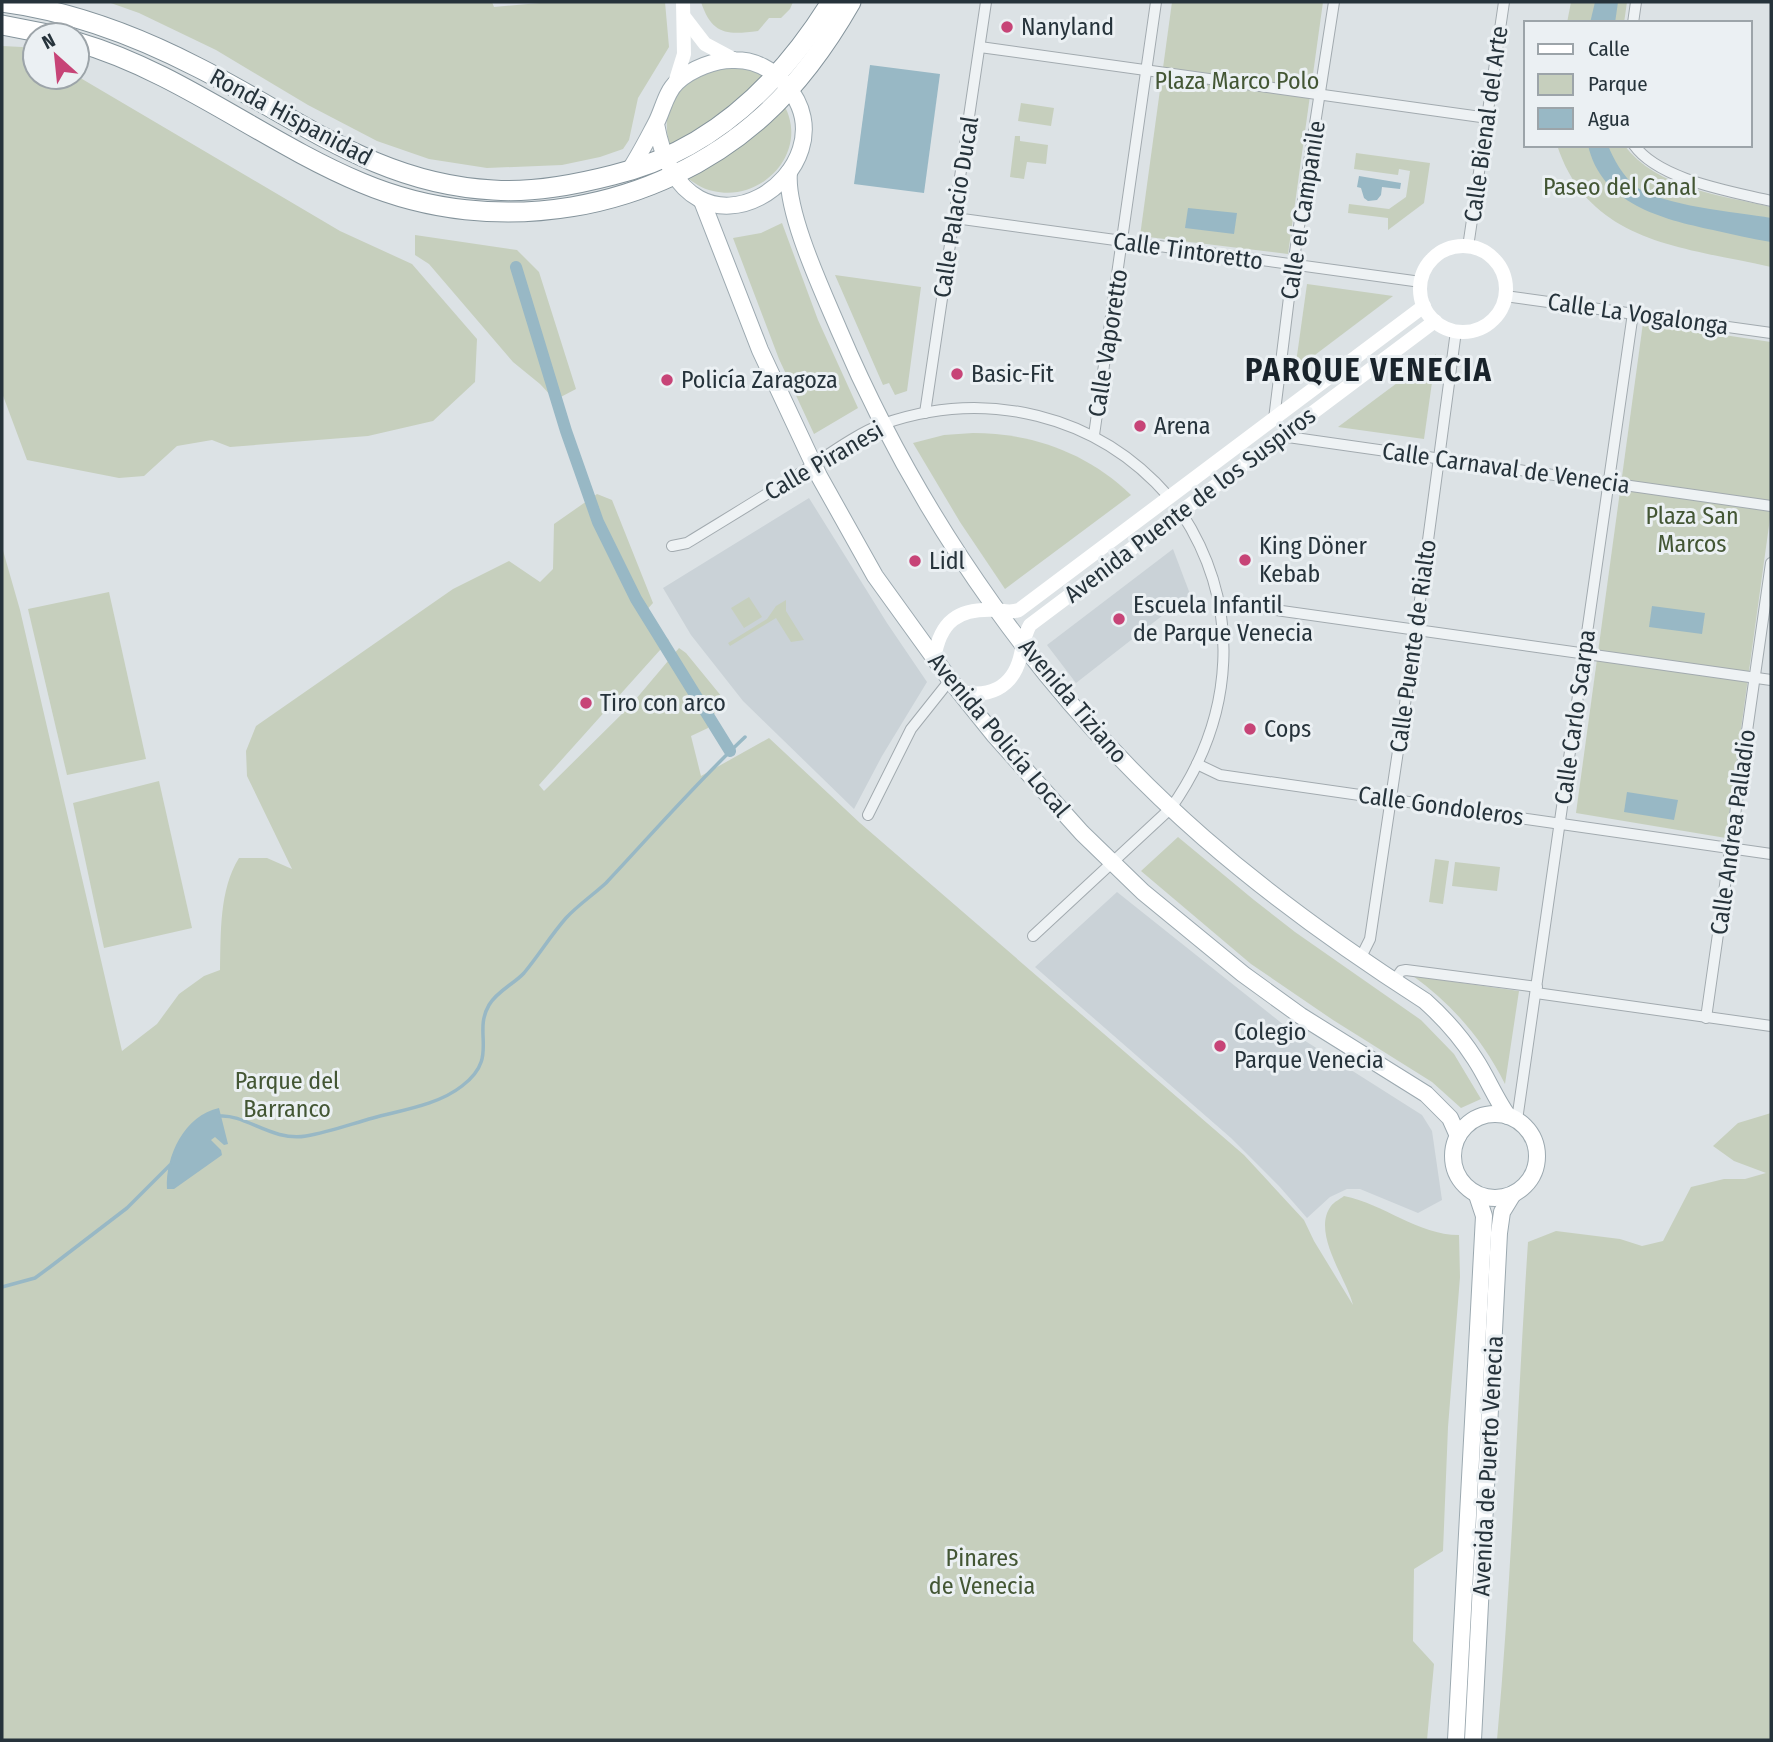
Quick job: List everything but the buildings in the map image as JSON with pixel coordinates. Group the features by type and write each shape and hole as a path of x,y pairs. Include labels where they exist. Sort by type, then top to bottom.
{"highway":[{"name":"Ronda Hispanidad","path":"2,2 89,21 137,38 199,68 329,142 370,162 415,177 452,185 506,190 571,185 629,171 669,167"},
{"name":"Ronda Hispanidad","path":"91,47 159,73 362,183 411,200 449,208 494,213 533,213 627,195 669,167 726,145 762,116 831,2"},
{"name":"Ronda Hispanidad","path":"783,82 822,50 850,2"},
{"path":"2,25 21,29"}],"main road":[{"path":"629,171 656,124 675,83 704,66 733,59 762,66 783,82 798,104 803,122 802,139 789,172 774,189 746,203 725,205 702,201 686,190 669,167 656,124"},
{"name":"Avenida Tiziano","path":"789,172 788,192 812,263 854,365 883,424 945,533 1023,645 1104,741 1171,808 1271,894 1360,959 1425,1001 1461,1039 1513,1118"},
{"name":"Avenida Policía Local","path":"702,201 760,351 813,465 875,576 954,685 1031,778 1112,863 1158,905 1243,974 1311,1022 1426,1094 1450,1118 1458,1136"},
{"path":"1487,1115 1513,1118 1530,1132 1534,1141 1537,1161 1529,1180 1513,1194 1502,1197 1477,1195 1460,1179 1455,1168 1453,1157 1458,1136 1476,1119 1487,1115"},
{"name":"Avenida de Puerto Venecia","path":"1473,1740 1499,1233 1502,1212 1513,1194"},
{"name":"Avenida de Puerto Venecia","path":"1455,1740 1483,1226 1483,1210 1477,1195"}],"street":[{"path":"675,83 683,59 683,2"},
{"name":"Calle Palacio Ducal","path":"925,413 986,2"},
{"name":"Calle Vaporetto","path":"1094,435 1156,2"},
{"name":"Calle el Campanile","path":"1274,419 1293,265 1334,2"},
{"name":"Calle Bienal del Arte","path":"1468,247 1504,2"},
{"path":"1633,21 1636,2"},
{"path":"684,18 705,44 733,59"},
{"path":"980,47 1488,118"},
{"path":"1636,147 1650,163 1669,173 1771,201"},
{"name":"Calle Tintoretto","path":"955,218 1421,282"},
{"path":"1468,247 1488,254 1499,266 1505,281 1505,296 1498,313 1484,326 1466,332 1435,321 1424,306 1421,282 1427,267 1437,255 1452,248 1468,247"},
{"name":"Calle La Vogalonga","path":"1505,296 1771,333"},
{"name":"Avenida Puente de los Suspiros","path":"999,610 1018,610 1424,306"},
{"name":"Calle Carlo Scarpa","path":"1513,1118 1536,990 1633,313"},
{"name":"Avenida Puente de los Suspiros","path":"1023,645 1030,625 1435,321"},
{"name":"Calle Puente de Rialto","path":"1360,959 1370,939 1457,331"},
{"name":"Calle Piranesi","path":"672,546 687,543 883,424 925,413 968,407 1006,409 1053,419 1094,435 1139,467 1169,497"},
{"name":"Calle Carnaval de Venecia","path":"1282,436 1771,506"},
{"path":"1033,936 1171,808 1197,764 1215,719 1222,685 1224,649 1219,607 1203,555 1181,512"},
{"name":"Calle Andrea Palladio","path":"1706,1018 1771,563"},
{"path":"1219,607 1240,605 1771,680"},
{"path":"934,659 939,638 950,621 968,612 999,610"},
{"path":"868,816 911,729 954,685 983,694 1002,687 1015,673 1023,645"},
{"name":"Calle Gondoleros","path":"1197,764 1220,775 1771,854"},
{"path":"1394,981 1401,971 1406,970 1771,1026"}],"shaded area":[{"path":"809,498 927,682 882,756 854,809 743,701 691,635 663,588"},
{"name":"Escuela Infantil de Parque Venecia","path":"1173,549 1190,594 1076,683 1047,645"},
{"name":"Colegio Parque Venecia","path":"1117,892 1299,1037 1422,1115 1432,1131 1442,1200 1418,1213 1360,1189 1347,1189 1330,1197 1307,1218 1231,1138 1035,967"}],"green space":[{"path":"108,2 492,2 494,7 551,2 665,2 669,47 638,98 629,140 623,149 562,165 487,168 429,159 377,141 308,105 216,50 139,13"},
{"path":"701,2 793,2 781,18 769,18 758,31 738,33 716,27 705,13"},
{"name":"Plaza Marco Polo","path":"1172,2 1323,2 1288,254 1140,236"},
{"path":"1571,2 1627,2 1624,21 1567,21"},
{"path":"2,46 21,47 21,91 91,91 91,84 340,231 412,264 477,339 475,382 433,421 368,436 230,447 212,440 177,446 144,476 119,478 27,460 2,393"},
{"path":"731,66 757,70 768,77 721,116 669,147 667,119 670,107 681,88 698,76"},
{"path":"1021,103 1054,108 1051,126 1018,121"},
{"path":"784,105 790,123 791,140 786,156 777,170 764,181 731,193 709,190 684,176"},
{"path":"1015,136 1020,136 1020,141 1048,145 1046,164 1027,162 1024,179 1010,177"},
{"name":"Paseo del Canal","path":"1558,147 1626,147 1654,172 1672,181 1711,194 1771,207 1771,267 1673,246 1643,236 1616,222 1592,203 1572,178"},
{"path":"1356,153 1430,163 1424,203 1388,230 1388,218 1348,213 1349,204 1389,209 1406,197 1410,171 1399,169 1398,175 1354,169"},
{"path":"782,223 818,320 858,408 814,434 779,359 733,238 761,233"},
{"path":"415,235 517,250 539,272 576,389 555,400 513,362 429,264 415,255"},
{"path":"835,275 921,287 907,391 895,395 889,383 883,385"},
{"path":"1307,284 1393,296 1295,370"},
{"name":"Plaza San Marcos","path":"1643,323 1771,342 1771,511 1726,838 1576,813"},
{"path":"1436,354 1424,439 1338,427"},
{"path":"973,433 1017,437 1058,448 1096,468 1131,495 1005,589 960,522 913,443 944,435"},
{"path":"597,494 612,500 653,603 642,615 669,640 539,785 544,791 630,706 679,648 722,697 708,728 691,736 701,776 769,738 860,823 1244,1155 1304,1220 1353,1305 1332,1256 1325,1229 1331,1206 1344,1196 1373,1205 1429,1230 1459,1235 1460,1277 1448,1427 1443,1551 1414,1569 1413,1641 1434,1664 1427,1740 2,1740 2,547 20,610 122,1051 157,1024 179,994 204,976 220,970 224,898 232,870 239,858 267,858 292,869 247,776 246,751 256,726 453,589 509,561 540,582 553,569 554,524"},
{"path":"109,592 146,759 67,775 28,609"},
{"path":"749,597 762,617 744,628 731,608"},
{"path":"786,600 786,611 804,640 791,642 776,618 730,646 728,643 767,619 776,606"},
{"path":"159,781 192,928 104,948 73,803"},
{"path":"1178,837 1295,932 1421,1020 1454,1054 1481,1099 1461,1108 1432,1082 1333,1020 1251,964 1141,871"},
{"path":"1435,859 1449,861 1443,904 1429,902"},
{"path":"1455,862 1500,867 1497,891 1452,886"},
{"path":"1413,976 1519,991 1505,1084 1466,1024"},
{"path":"1771,1113 1771,1740 1497,1740 1528,1242 1556,1231 1620,1239 1642,1246 1663,1241 1691,1187 1766,1173 1734,1161 1713,1146 1738,1123"}],"water":[{"path":"1595,2 1618,2 1615,21 1590,21"},
{"path":"870,65 940,74 924,193 854,184"},
{"path":"1589,147 1609,147 1627,178 1647,193 1680,203 1771,218 1771,242 1654,214 1620,195 1606,182 1595,165"},
{"path":"1359,176 1401,183 1400,189 1382,187 1377,200 1368,201 1361,188 1357,187"},
{"path":"1188,208 1237,213 1234,234 1185,228"},
{"path":"1652,606 1705,613 1702,634 1649,627"},
{"path":"1627,792 1678,800 1674,820 1624,812"},
{"path":"219,1108 228,1144 224,1145 215,1137 211,1140 221,1150 222,1155 174,1189 167,1189 169,1163 187,1128 207,1112"}],"waterway":[{"path":"516,267 566,431 598,522 636,599 730,751"},
{"path":"220,1116 239,1119 282,1135 306,1136 419,1106 442,1098 462,1086 480,1065 483,1055 483,1026 492,1000 524,973 566,918 606,883 745,737"},
{"path":"2,1287 35,1278 127,1208 170,1165"}],"place":[{"name":"Nanyland","path":"1007,27"},
{"name":"Basic-Fit","path":"957,374"},
{"name":"Policía Zaragoza","path":"667,380"},
{"name":"Arena","path":"1140,426"},
{"name":"King Döner Kebab","path":"1245,560"},
{"name":"Lidl","path":"915,561"},
{"name":"Escuela Infantil de Parque Venecia","path":"1119,619"},
{"name":"Tiro con arco","path":"586,703"},
{"name":"Cops","path":"1250,729"},
{"name":"Colegio Parque Venecia","path":"1220,1046"}],"district":[{"name":"PARQUE VENECIA","path":"1369,370"}],"park label":[{"name":"Parque del Barranco","path":"287,1095"},
{"name":"Pinares de Venecia","path":"982,1572"}]}
